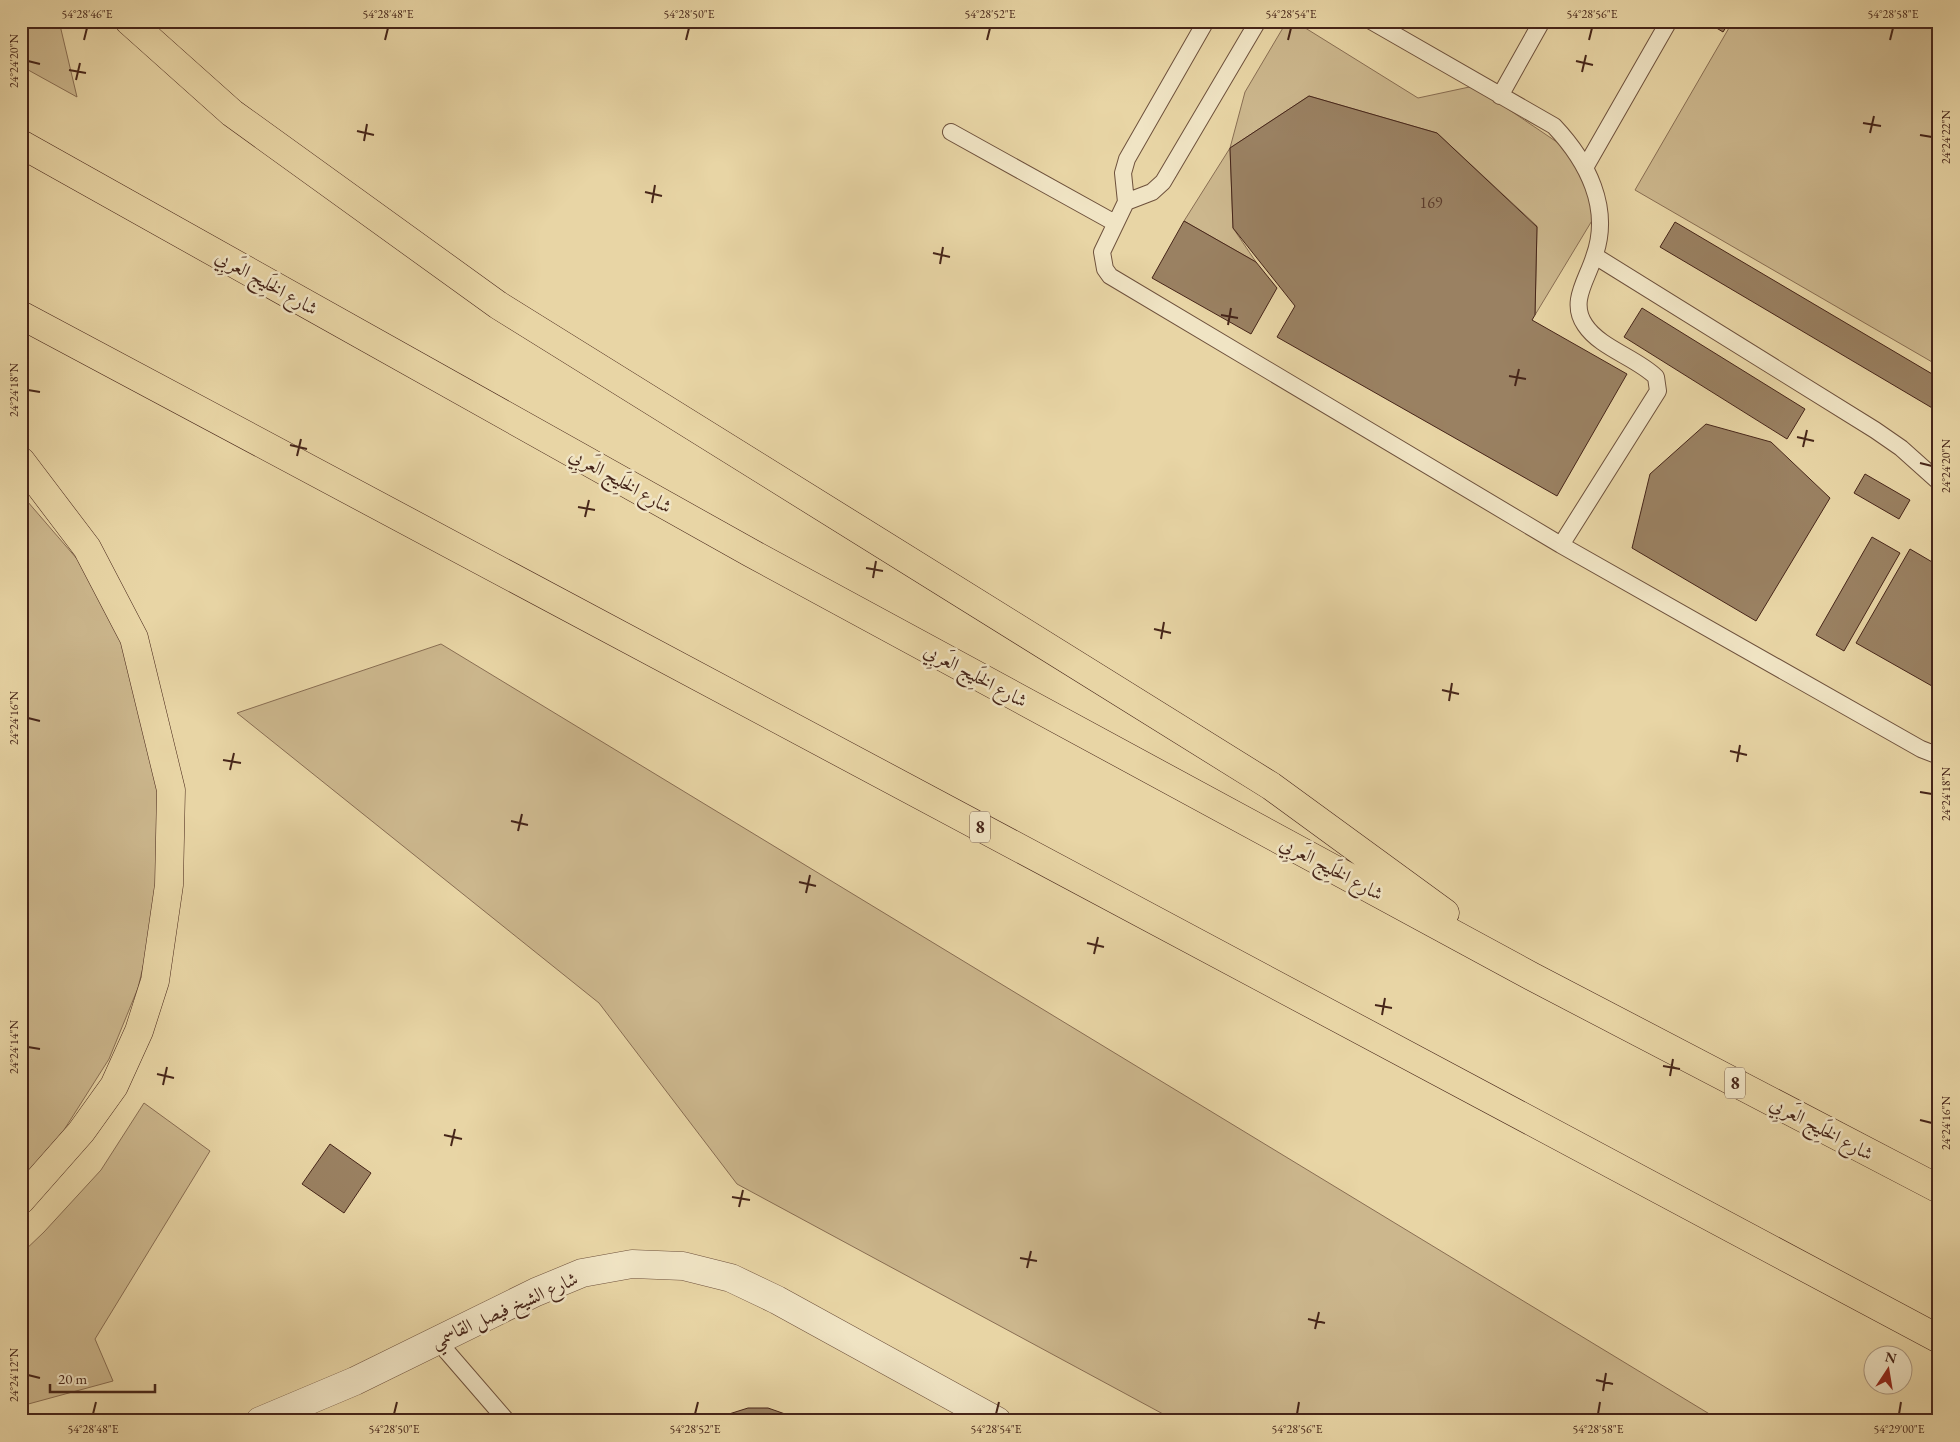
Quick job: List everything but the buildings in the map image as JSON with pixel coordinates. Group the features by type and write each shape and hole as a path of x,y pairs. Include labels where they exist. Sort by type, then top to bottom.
{"highway":[{"path":"128,21 232,113 498,305 1271,786 1531,976"},
{"name":"شارع الخَلِيج العَربِي","path":"21,144 751,553 1531,976 1939,1190"},
{"name":"8","path":"21,316 1939,1339"},
{"path":"21,461 87,548 134,638 171,790 169,885 155,982 139,1031 114,1086 81,1132 21,1200"}],"street":[{"name":"شارع الشيخ فيصل القاسمي","path":"260,1421 355,1381 436,1339 536,1292 582,1274 632,1264 683,1266 731,1278 777,1300 997,1421"}],"lane":[{"path":"1206,21 1126,159 1123,173 1126,202 1102,252 1105,270 1110,276 1561,545 1904,739 1939,756"},
{"path":"1126,202 1152,192 1163,182 1258,21"},
{"path":"1371,21 1554,126 1572,145 1586,166 1594,188 1599,210 1599,233 1595,256 1580,289 1578,302 1580,314 1585,326 1594,335 1656,377 1658,391 1561,545"},
{"path":"1500,96 1542,21"},
{"path":"1586,166 1669,21"},
{"path":"951,132 1115,223"},
{"path":"1595,256 1875,430 1901,448 1939,482"},
{"path":"436,1339 507,1421"}],"shaded area":[{"path":"21,21 59,21 77,97 21,66"},
{"path":"1287,21 1294,21 1418,98 1474,86 1585,161 1596,214 1535,315 1537,226 1437,133 1309,96 1230,148 1245,92"},
{"path":"1733,21 1939,21 1939,366 1635,190"},
{"path":"1230,148 1233,228 1256,262 1184,221"},
{"path":"21,494 84,567 137,663 168,788 160,895 138,988 109,1059 64,1130 21,1180"},
{"path":"441,644 1721,1421 1176,1421 737,1184 599,1003 237,713"},
{"path":"144,1103 210,1151 95,1339 113,1381 21,1406 21,1254 101,1170"}]}
